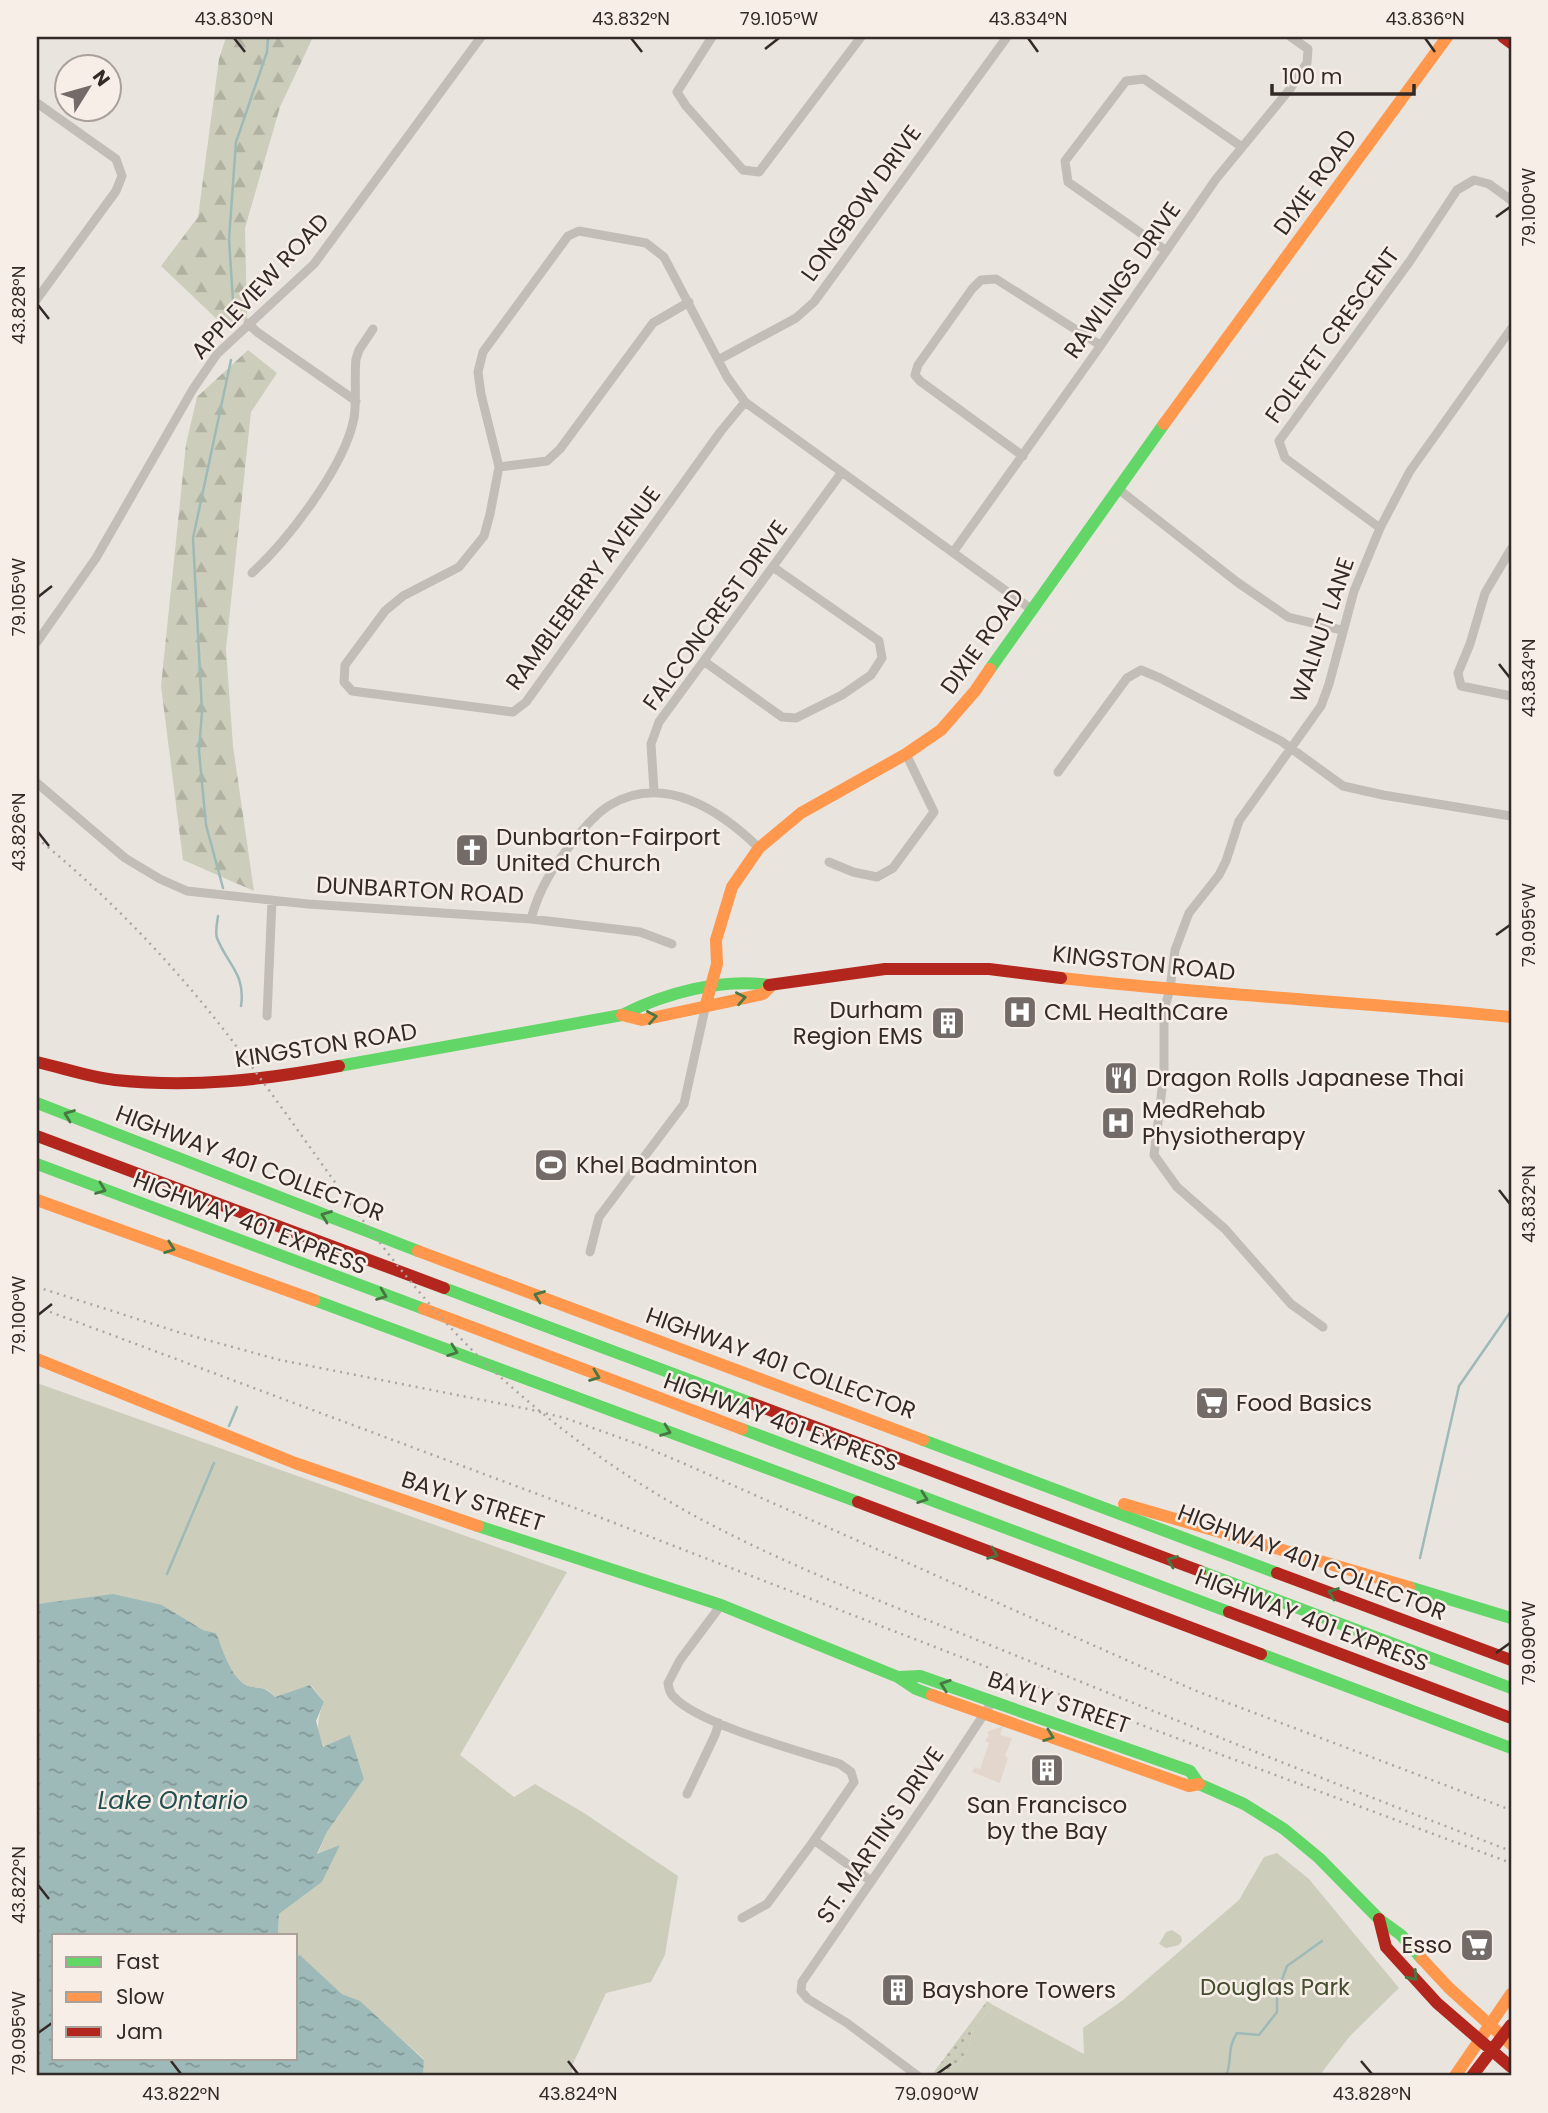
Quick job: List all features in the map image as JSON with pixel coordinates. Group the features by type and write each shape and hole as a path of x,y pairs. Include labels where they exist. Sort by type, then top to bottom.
{"main road":[{"name":"DIXIE ROAD","path":"706,1004 716,964 716,940 732,887 759,848 801,813 906,754 941,730 975,691 1117,488 1447,37"},
{"path":"1503,37 1511,43"},
{"name":"KINGSTON ROAD","path":"37,1062 114,1080 212,1083 268,1079 622,1015 636,1006 709,988 759,981 772,985 885,970 945,968 1004,970 1170,989 1511,1017"},
{"name":"KINGSTON ROAD","path":"622,1015 642,1020 706,1004 763,994 772,985"},
{"name":"HIGHWAY 401 COLLECTOR","path":"37,1102 322,1215 1040,1481 1511,1660"},
{"name":"HIGHWAY 401 EXPRESS","path":"37,1136 1511,1688"},
{"name":"HIGHWAY 401 EXPRESS","path":"37,1164 1511,1718"},
{"path":"37,1200 488,1363 1511,1748"},
{"name":"BAYLY STREET","path":"37,1359 295,1463 721,1605 898,1677 916,1689 989,1707 1189,1786 1199,1784 1244,1804 1284,1829 1347,1884 1379,1919 1401,1935 1450,1988 1507,2040"},
{"path":"1040,1481 1160,1513 1511,1618"},
{"name":"BAYLY STREET","path":"1379,1919 1386,1947 1437,2003 1511,2067"},
{"path":"1455,2076 1511,1994"},
{"path":"1472,2076 1491,2051 1507,2040 1511,2025"}],"street":[{"name":"APPLEVIEW ROAD","path":"37,642 96,558 193,389 217,354 314,264 481,37"},
{"path":"712,37 677,92 686,106 743,170 759,172 861,37"},
{"name":"LONGBOW DRIVE","path":"718,360 796,318 814,302 1007,37"},
{"name":"RAWLINGS DRIVE","path":"954,551 1216,179 1290,89 1307,63 1308,49 1291,37"},
{"path":"1165,250 1068,182 1065,161 1126,81 1143,79 1242,147"},
{"path":"37,103 116,159 122,176 116,191 37,299"},
{"name":"FOLEYET CRESCENT","path":"1380,528 1285,458 1279,441 1410,261 1457,190 1474,180 1489,184 1511,200"},
{"name":"RAMBLEBERRY AVENUE","path":"745,402 721,431 526,702 513,712 352,691 344,682 345,665 385,611 402,596 459,567 484,536 491,514 499,467 481,394 478,372 483,352 568,236 579,231 646,243 664,257 727,377 745,402 1031,609"},
{"path":"1023,456 920,381 915,375 918,365 981,280 996,279 1100,345"},
{"path":"499,467 547,461 554,455 653,323 688,302"},
{"path":"248,323 356,401"},
{"name":"WALNUT LANE","path":"1323,1327 1291,1304 1225,1229 1177,1187 1154,1154 1164,1073 1164,1010 1170,989 1175,950 1189,913 1227,861 1239,821 1321,706 1354,591 1380,528 1410,471 1511,328"},
{"path":"252,573 274,553 336,466 348,441 356,401 356,359 373,329"},
{"name":"FALCONCREST DRIVE","path":"654,791 651,744 659,722 842,472"},
{"path":"1117,488 1237,582 1288,617 1342,630"},
{"path":"1511,549 1485,593 1458,673 1461,686 1511,696"},
{"path":"705,662 782,717 796,718 842,695 871,675 882,658 878,642 773,567"},
{"path":"1058,772 1127,678 1141,670 1257,728 1343,786 1511,816"},
{"path":"829,862 853,872 877,877 893,868 934,812 906,754"},
{"name":"DUNBARTON ROAD","path":"37,783 125,858 160,879 187,891 272,900 531,919 547,876 590,821 610,805 654,791 688,798 709,809 759,848"},
{"path":"267,1016 272,900"},
{"path":"531,919 640,932 672,944"},
{"name":"DIXIE ROAD","path":"590,1252 599,1217 684,1104 706,1004"},
{"path":"721,1605 680,1660 668,1683 670,1695 719,1723 840,1764 851,1772 854,1782 767,1904 742,1918"},
{"name":"ST. MARTIN'S DRIVE","path":"918,2076 847,2023 808,1999 801,1991 802,1982 989,1707"},
{"path":"687,1794 719,1723"},
{"path":"814,1840 872,1881"}],"green space":[{"path":"226,37 313,37 280,107 245,228 247,319 224,326 161,266 198,217 219,59"},
{"path":"248,350 277,373 251,412 226,649 233,746 254,891 183,860 161,686 186,444 197,397"},
{"path":"37,1383 567,1572 460,1755 514,1797 535,1784 584,1813 678,1876 665,1955 651,1982 606,1993 572,2066 572,2076 423,2076 424,2059 360,2002 342,1994 298,1956 298,1934 278,1934 279,1914 322,1882 339,1846 317,1856 327,1832 364,1779 325,1748 318,1729 324,1702 311,1685 275,1697 263,1688 244,1684 230,1667 216,1633 203,1630 162,1605 71,1601 37,1604"},
{"name":"Douglas Park","path":"1277,1853 1309,1879 1399,1988 1350,2036 1319,2076 944,2076 943,2073 960,2062 968,2050 972,2031 993,2005 1084,2054 1083,2028 1123,2000 1239,1900 1264,1857"},
{"path":"1172,1930 1181,1936 1179,1945 1166,1948 1159,1944 1166,1932"},
{"path":"987,2001 993,2005 972,2031 968,2050 960,2062 943,2073 944,2076 936,2076 934,2072"}],"shaded area":[{"path":"1003,1726 1000,1735 1012,1738 1005,1756 1008,1758 1000,1783 972,1772 975,1767 980,1769 989,1743 985,1741 989,1735 987,1732"}],"water":[{"name":"Lake Ontario","path":"113,1594 162,1605 203,1630 216,1633 234,1674 244,1684 262,1688 275,1697 310,1685 324,1702 316,1721 323,1747 350,1735 364,1779 327,1832 317,1854 340,1845 322,1882 279,1914 278,1934 52,1934 52,2060 298,2060 300,1955 342,1994 360,2001 424,2060 423,2076 37,2076 37,1604"}],"waterway":[{"path":"234,316 229,240 236,142 267,52 268,37"},
{"path":"223,888 206,825 199,751 202,711 193,538 231,360"},
{"path":"218,916 217,938 238,977 242,995 241,1006"},
{"path":"1420,1558 1459,1386 1511,1311"},
{"path":"229,1426 237,1407"},
{"path":"167,1574 214,1463"},
{"path":"1226,2076 1232,2044 1237,2033 1259,2035 1277,2012 1277,1993 1287,1966 1322,1941"}],"railway":[{"path":"37,838 119,912 194,993 240,1051 383,1247 445,1321 502,1379 580,1443 693,1515 814,1573 1205,1732 1511,1851"},
{"path":"37,1287 178,1332 280,1360 565,1418 685,1464 1194,1690 1511,1810"},
{"path":"37,1307 1511,1863"}],"traffic: fast":[{"path":"990,669 1164,424"},
{"path":"339,1066 622,1015 656,1000 694,989 732,984 769,985"},
{"path":"37,1103 418,1251"},
{"path":"37,1164 424,1309"},
{"path":"444,1288 751,1403"},
{"path":"314,1300 858,1502"},
{"path":"742,1429 1229,1612"},
{"path":"923,1440 1277,1573"},
{"path":"478,1526 721,1605 898,1677 916,1689 932,1695"},
{"path":"1200,1571 1511,1688"},
{"path":"1409,1587 1511,1618"},
{"path":"1261,1654 1511,1748"},
{"path":"898,1677 920,1676 1190,1771 1199,1784 1244,1804 1284,1829 1319,1858 1379,1919 1401,1935 1422,1959"}],"traffic: slow":[{"path":"1164,424 1447,37"},
{"path":"706,1004 717,964 716,940 732,887 759,848 801,813 906,754 941,730 990,669"},
{"path":"1061,978 1511,1017"},
{"path":"622,1015 642,1020 763,994 772,985"},
{"path":"37,1200 314,1300"},
{"path":"418,1251 923,1440"},
{"path":"424,1309 742,1429"},
{"path":"37,1359 295,1463 478,1526"},
{"path":"1124,1504 1409,1587"},
{"path":"932,1695 1189,1786 1199,1784"},
{"path":"1422,1959 1449,1988 1511,2044"},
{"path":"1455,2076 1511,1994"}],"traffic: jam":[{"path":"1503,37 1511,43"},
{"path":"769,985 885,969 989,969 1061,978"},
{"path":"37,1062 105,1079 172,1083 255,1079 339,1066"},
{"path":"37,1136 444,1288"},
{"path":"751,1403 1200,1571"},
{"path":"858,1502 1261,1654"},
{"path":"1277,1573 1511,1660"},
{"path":"1229,1612 1511,1718"},
{"path":"1379,1919 1386,1947 1437,2003 1511,2067"},
{"path":"1472,2076 1511,2025"}],"place":[{"name":"Dunbarton-Fairport United Church","path":"472,850"},
{"name":"CML HealthCare","path":"1020,1012"},
{"name":"Durham Region EMS","path":"948,1023"},
{"name":"Dragon Rolls Japanese Thai","path":"1121,1078"},
{"name":"MedRehab Physiotherapy","path":"1118,1123"},
{"name":"Khel Badminton","path":"551,1165"},
{"name":"Food Basics","path":"1212,1403"},
{"name":"San Francisco by the Bay","path":"1047,1770"},
{"name":"Esso","path":"1477,1945"},
{"name":"Bayshore Towers","path":"898,1990"}]}
